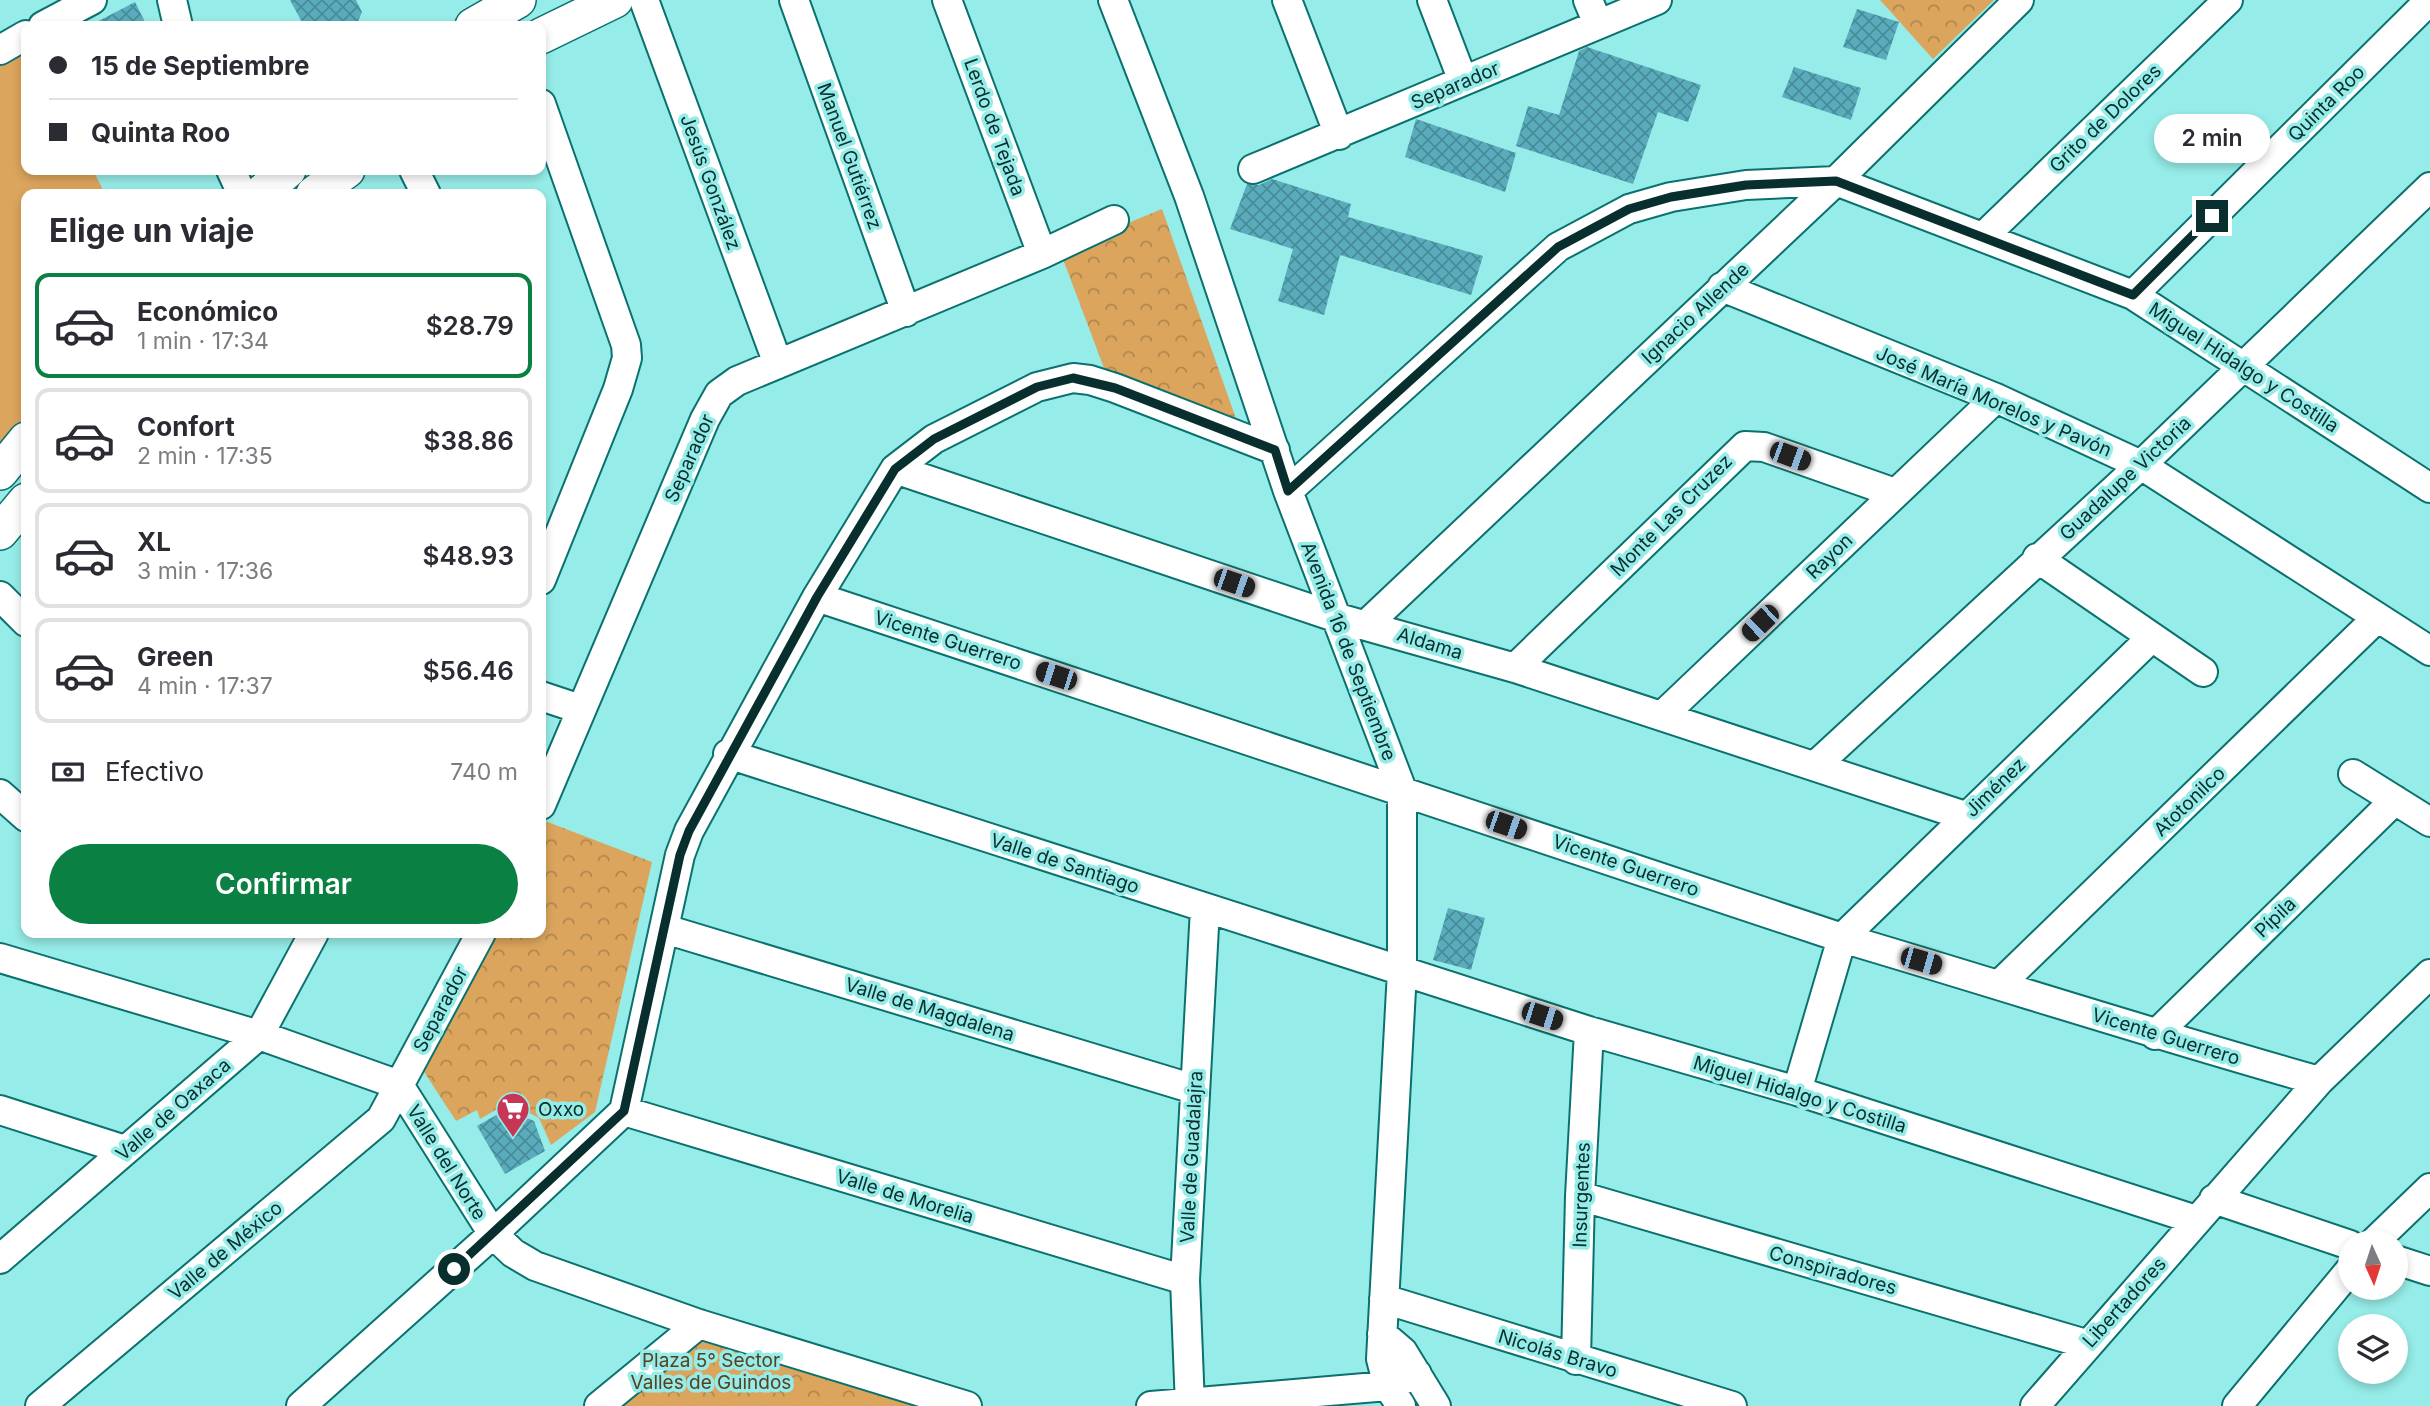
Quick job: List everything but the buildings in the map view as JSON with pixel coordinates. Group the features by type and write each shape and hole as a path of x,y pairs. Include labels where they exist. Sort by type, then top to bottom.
{"main road":[{"path":"546,34 615,0"},
{"path":"321,189 340,175"},
{"path":"0,472 21,446"},
{"path":"0,532 21,506"}],"street":[{"path":"52,21 92,0"},
{"name":"Jesús González","path":"644,0 778,364"},
{"name":"Manuel Gutiérrez","path":"794,0 906,312"},
{"name":"Lerdo de Tejada","path":"947,0 1042,254"},
{"name":"Avenida 16 de Septiembre","path":"1113,0 1189,196 1288,491 1402,790 1402,971 1381,1359 1394,1396"},
{"path":"1287,0 1339,135"},
{"path":"1432,0 1463,81"},
{"name":"Separador","path":"1253,169 1463,81 1593,12 1657,0"},
{"name":"Ignacio Allende","path":"1367,624 1836,181 2020,0"},
{"name":"Grito de Dolores","path":"1983,237 2228,0"},
{"name":"Quinta Roo","path":"2133,295 2430,0"},
{"path":"0,50 21,39"},
{"path":"546,118 625,345 627,358 618,389 546,568"},
{"name":"Miguel Hidalgo y Costilla","path":"1288,491 1558,247 1595,225 1629,209 1703,191 1836,181 2133,295 2430,488"},
{"name":"Guadalupe Victoria","path":"1816,765 2037,558 2141,465 2430,187"},
{"name":"Separador","path":"546,793 705,419 726,388 1042,254 1114,220"},
{"name":"José María Morelos y Pavón","path":"1723,287 1996,398 2141,465 2430,651"},
{"path":"301,1406 493,1234 624,1111 666,929 680,855 689,831 817,597 895,469 934,439 1037,387 1073,378 1115,388 1275,450"},
{"name":"Rayon","path":"1663,715 1996,398"},
{"name":"Monte Las Cruzez","path":"1515,668 1745,446 1763,447 1895,493"},
{"name":"Aldama","path":"895,469 1338,618 1367,624 1515,668 1965,816"},
{"path":"2037,558 2203,672"},
{"path":"0,596 21,617"},
{"name":"Vicente Guerrero","path":"817,597 1842,938 2000,984 2155,1035 2319,1081"},
{"name":"Atotonilco","path":"2000,984 2377,618"},
{"name":"Jiménez","path":"1842,938 2151,638"},
{"path":"546,698 580,709"},
{"name":"Valle de Santiago","path":"729,754 1402,971"},
{"path":"2353,774 2430,822"},
{"path":"0,794 21,813"},
{"name":"Pípila","path":"2155,1035 2395,800"},
{"name":"Valle de Guadalajra","path":"1189,1404 1185,1280 1205,908"},
{"name":"Valle de Magdalena","path":"666,929 1194,1089"},
{"name":"Valle de Oaxaca","path":"0,1259 259,1035 311,938"},
{"name":"Separador","path":"399,1085 478,938"},
{"path":"1797,1091 1842,938"},
{"name":"Valle del Norte","path":"0,958 259,1035 399,1085 493,1234 513,1253 535,1266 699,1324 967,1406"},
{"name":"Miguel Hidalgo y Costilla","path":"1402,971 1589,1031 1797,1091 2196,1220"},
{"name":"Libertadores","path":"2035,1406 2086,1344 2319,1081 2430,974"},
{"name":"Insurgentes","path":"1576,1360 1580,1196 1589,1031"},
{"name":"Valle de México","path":"40,1406 381,1119 399,1085"},
{"path":"0,1110 125,1150"},
{"name":"Valle de Morelia","path":"624,1111 1185,1280"},
{"path":"2386,1230 2430,1188"},
{"name":"Conspiradores","path":"1580,1196 2086,1344"},
{"path":"2214,1199 2338,1241"},
{"path":"2408,1264 2430,1271"},
{"path":"2237,1406 2338,1284"},
{"name":"Nicolás Bravo","path":"1384,1299 1732,1406"},
{"path":"599,1406 699,1324"},
{"path":"1382,1334 1403,1352 1436,1406"},
{"path":"1151,1406 1394,1396 1417,1374"}],"green space":[{"path":"1880,0 1994,0 1933,59"},
{"path":"21,48 21,175 96,175 102,189 21,189 21,423 0,451 0,60"},
{"path":"1162,209 1240,430 1107,376 1060,251"},
{"path":"546,821 652,862 595,1112 551,1145 539,1118 509,1102 480,1119 477,1110 456,1121 421,1067 486,938 546,938"},
{"name":"Plaza 5° Sector Valles de Guindos","path":"702,1332 928,1406 615,1406"}],"place":[{"name":"Oxxo","path":"513,1139"}],"route":[{"path":"454,1269 624,1111 666,929 680,855 689,831 817,597 895,469 934,439 1037,387 1073,378 1090,380 1226,428 1275,450 1288,491 1558,247 1629,209 1714,189 1836,181 2133,295 2212,216"}]}
